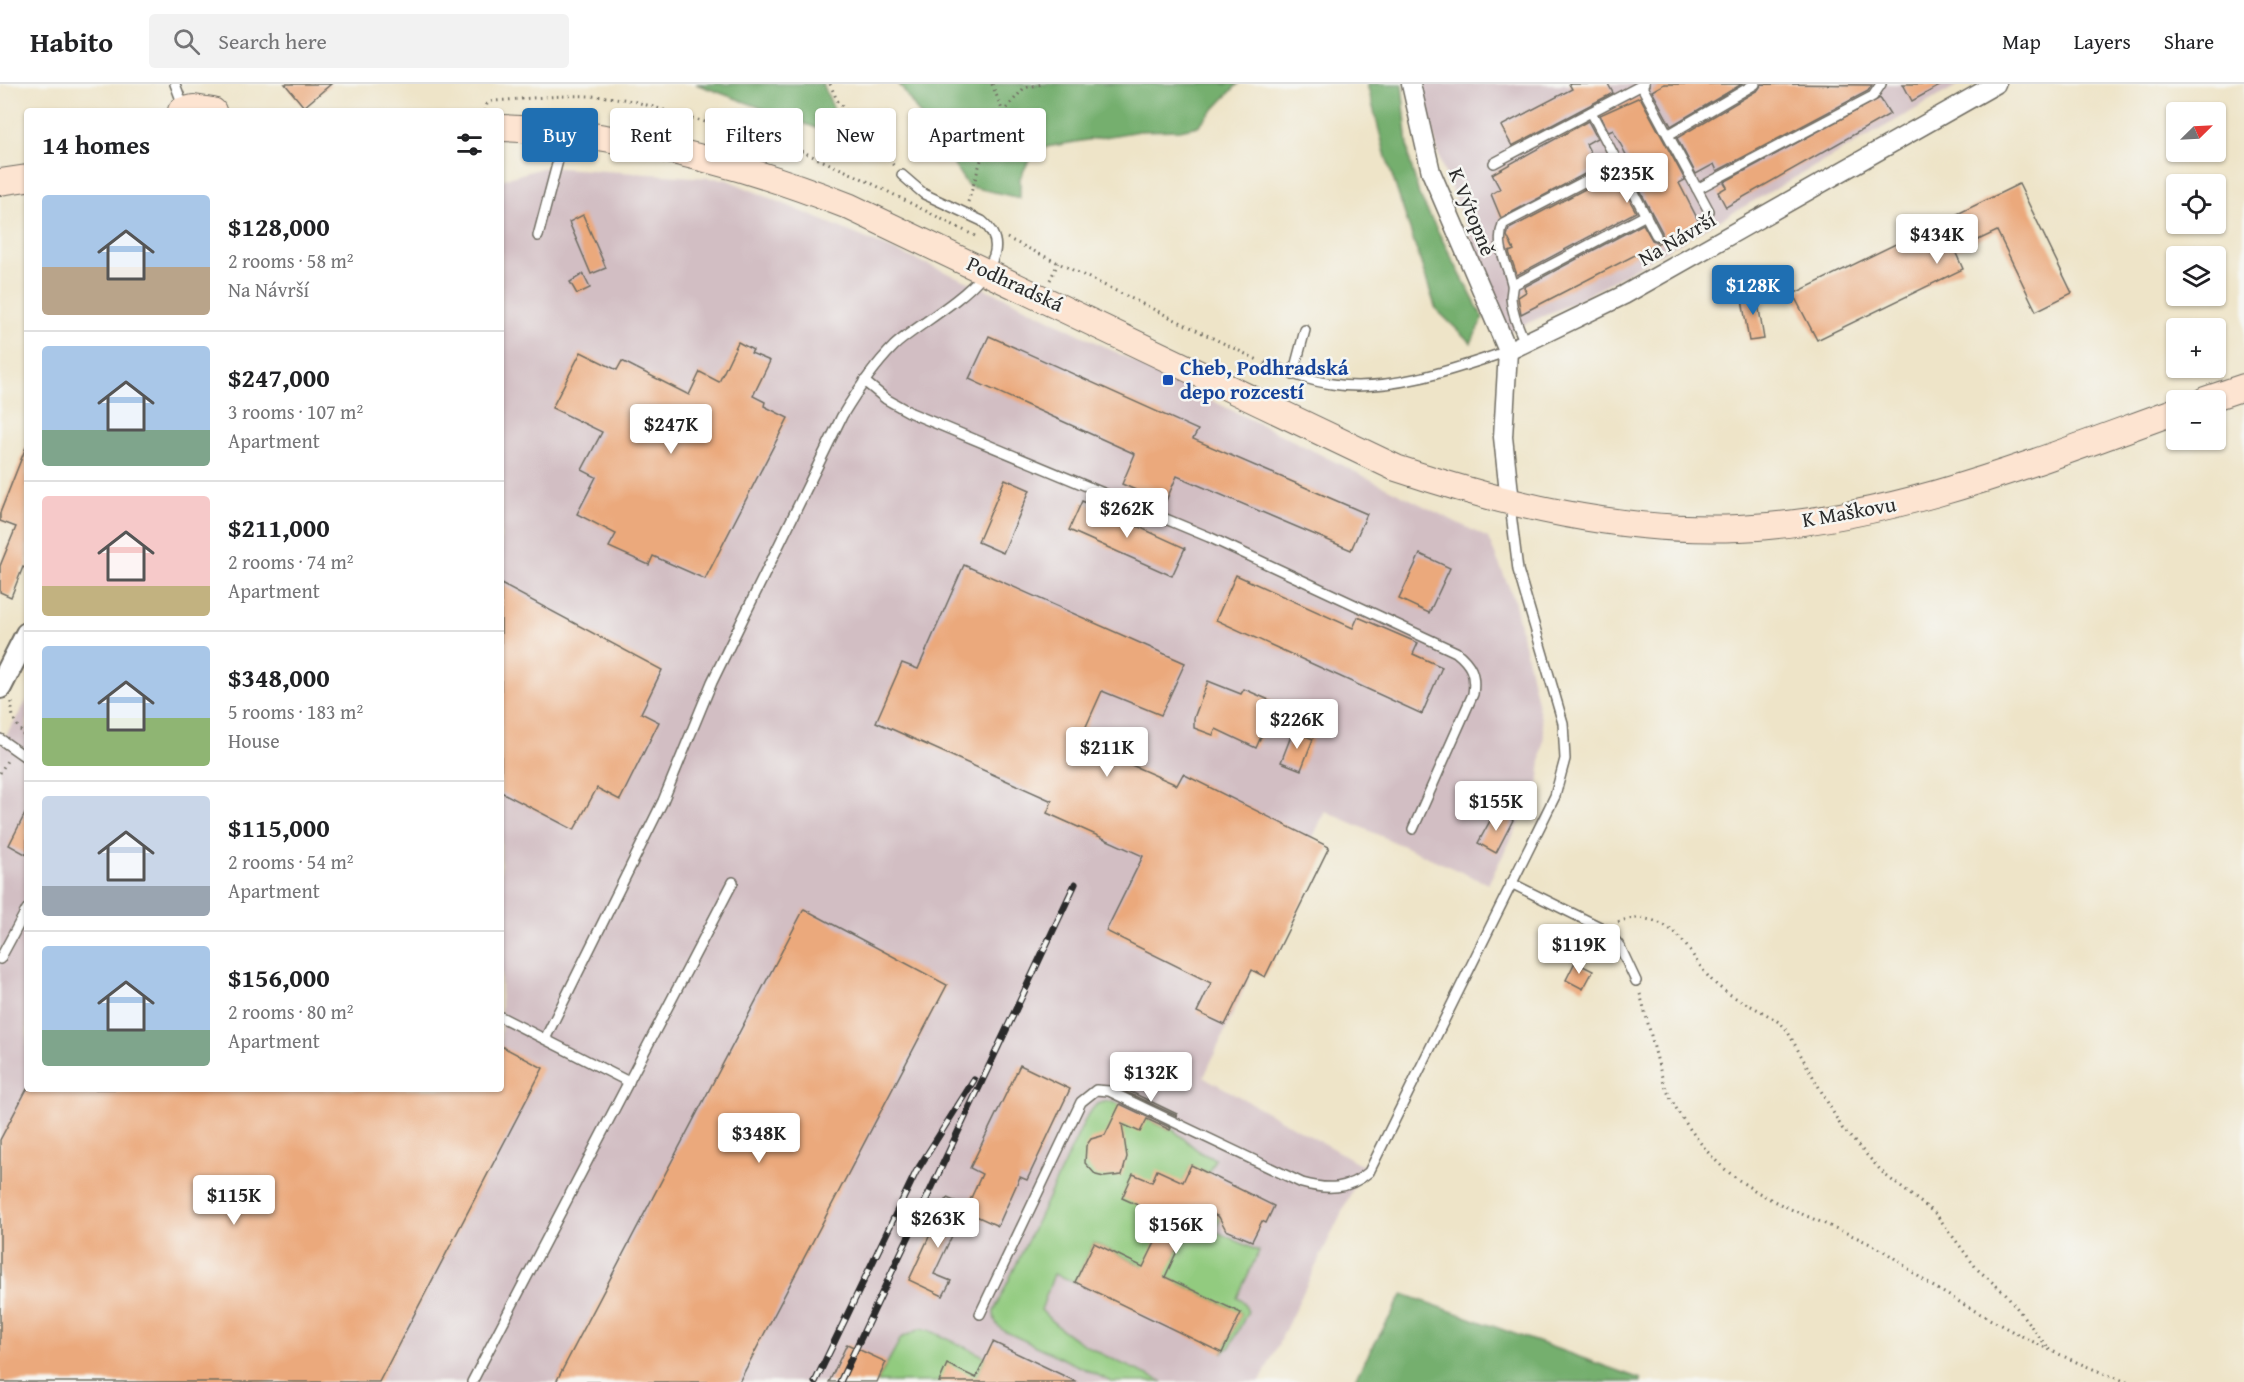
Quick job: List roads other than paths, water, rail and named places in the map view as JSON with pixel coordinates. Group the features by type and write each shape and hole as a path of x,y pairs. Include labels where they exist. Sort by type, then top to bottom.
{"main road":[{"name":"Podhradská","path":"504,128 522,129"},
{"name":"Podhradská","path":"598,137 689,153 793,184 848,206 988,272 1346,447 1396,468 1510,502"},
{"path":"0,182 24,178"},
{"path":"2226,393 2244,387"},
{"name":"K Maškovu","path":"1510,502 1594,520 1684,528 1740,528 1837,516 1936,495 2166,414"}],"street":[{"name":"K Výtopně","path":"1411,84 1431,172 1508,351"},
{"name":"Na Návrší","path":"1508,351 1624,295 1996,84"},
{"path":"1508,351 1503,437 1510,502"},
{"path":"6,694 24,643"}],"lane":[{"path":"175,84 182,108"},
{"path":"1668,135 1755,84"},
{"path":"1697,189 1873,96 1881,84"},
{"path":"1494,163 1591,112 1624,88 1642,85 1709,212"},
{"path":"1591,112 1656,235"},
{"path":"538,236 558,162"},
{"path":"1525,343 1515,319 1511,296 1513,285 1502,260 1499,235 1503,224 1618,164"},
{"path":"545,1040 663,801 712,682 842,416 864,381 896,344 988,272 995,251 995,237 982,221 924,194 902,175"},
{"path":"1513,285 1646,215"},
{"path":"1293,375 1305,330"},
{"path":"1270,366 1293,375 1333,385 1387,383 1444,372 1508,351"},
{"path":"864,381 886,399 911,413 1209,537 1456,652 1469,663 1475,678 1473,694 1413,829"},
{"path":"980,1314 1081,1102 1096,1090 1109,1091 1302,1183 1325,1189 1358,1181 1369,1172 1555,796 1565,759 1563,723 1518,570 1510,502"},
{"path":"0,739 24,756"},
{"path":"472,1382 733,882"},
{"path":"1511,883 1608,931 1620,947 1636,981"},
{"path":"0,959 24,915"},
{"path":"504,1019 629,1082"}],"railway":[{"path":"840,1382 1075,884"},
{"path":"815,1382 916,1172 974,1080"}],"place":[{"name":"Cheb, Podhradská depo rozcestí","path":"1168,380"}]}
